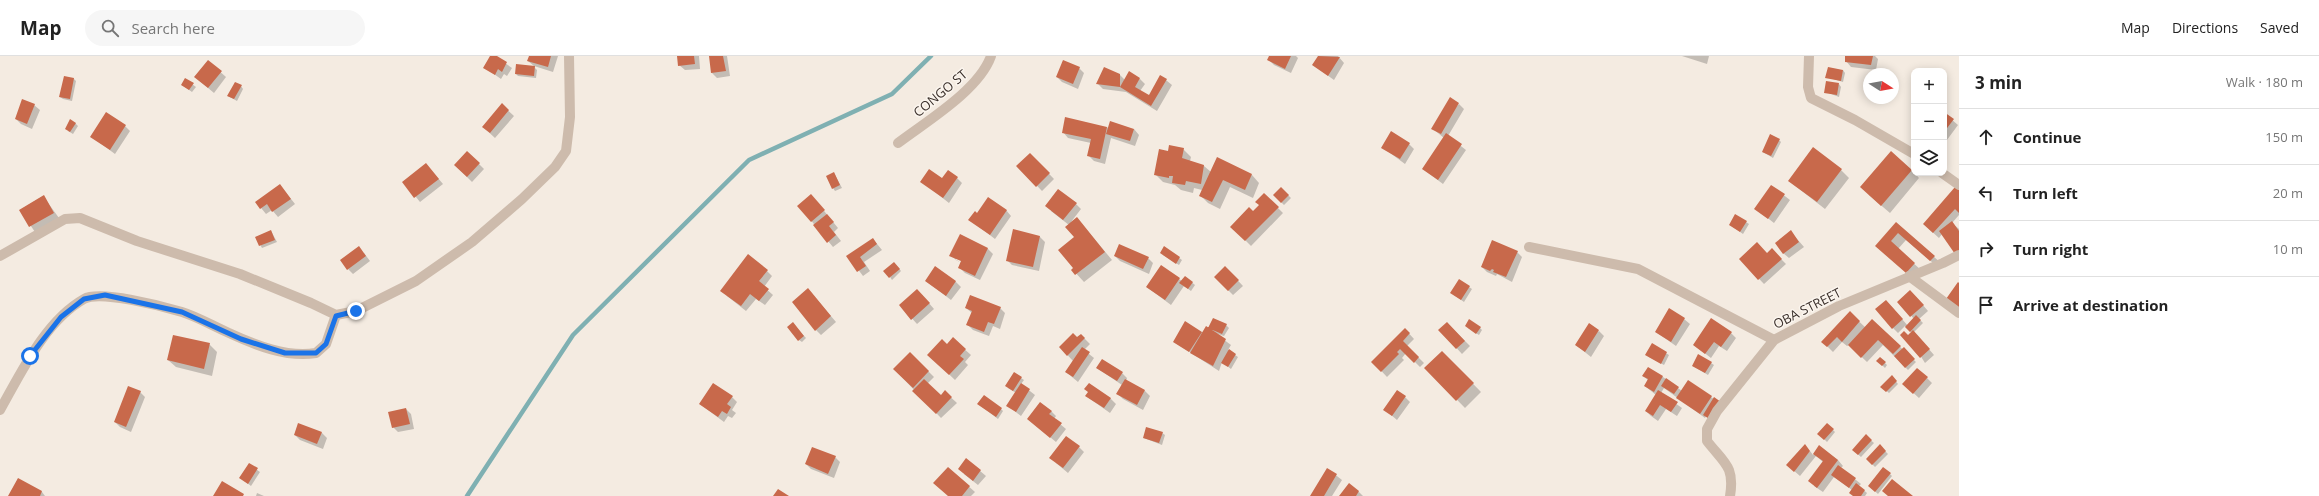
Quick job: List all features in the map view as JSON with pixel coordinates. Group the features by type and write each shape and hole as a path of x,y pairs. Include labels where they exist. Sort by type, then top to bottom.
{"street":[{"path":"0,256 65,219 80,218 137,241 240,274 311,303 336,316 356,311 416,281 472,242 522,199 555,167 566,151 570,117 569,56"},
{"name":"CONGO ST","path":"898,143 973,85 987,68 991,56"},
{"path":"1809,56 1808,80 1810,98 1855,120 1911,152"},
{"path":"1946,176 1959,185"},
{"path":"1529,247 1638,269 1774,340"},
{"name":"OBA STREET","path":"1730,496 1733,480 1731,470 1707,441 1707,429 1717,411 1774,340 1839,306 1943,263 1959,254"},
{"path":"1909,276 1959,314"},
{"path":"0,410 30,356 61,317 84,299 105,295 182,312 241,339 285,353 316,353 326,344 336,316"}],"building":[{"path":"490,56 497,56 507,62 502,72 498,69 495,75 483,68"},
{"path":"529,56 551,56 548,67 527,61"},
{"path":"677,56 694,56 695,64 678,66"},
{"path":"709,56 723,56 726,71 711,73"},
{"path":"1269,56 1291,56 1285,69 1267,60"},
{"path":"1318,56 1340,57 1328,76 1312,65"},
{"path":"1845,56 1873,56 1871,65 1845,62"},
{"path":"208,60 222,71 208,88 194,77"},
{"path":"1063,60 1080,67 1073,84 1056,77"},
{"path":"516,64 535,66 534,76 515,74"},
{"path":"1104,67 1120,74 1120,87 1096,84"},
{"path":"1828,67 1843,70 1841,81 1825,78"},
{"path":"1129,71 1140,78 1135,87 1149,95 1160,75 1167,79 1151,106 1120,87"},
{"path":"64,76 74,78 70,99 59,97"},
{"path":"185,78 194,83 189,90 181,85"},
{"path":"1826,81 1839,83 1837,95 1824,93"},
{"path":"235,82 242,85 234,99 227,96"},
{"path":"1450,97 1459,103 1441,134 1431,129"},
{"path":"22,99 35,104 27,124 15,119"},
{"path":"502,103 509,110 490,133 482,127"},
{"path":"106,112 126,125 110,150 90,137"},
{"path":"1947,114 1954,119 1947,128"},
{"path":"1065,117 1107,127 1100,159 1087,156 1091,139 1062,133"},
{"path":"70,119 76,123 70,132 65,129"},
{"path":"1110,121 1134,129 1130,141 1106,134"},
{"path":"1391,131 1410,143 1400,159 1381,148"},
{"path":"1446,133 1462,144 1438,180 1422,169"},
{"path":"1770,134 1780,139 1771,156 1762,152"},
{"path":"1169,145 1184,148 1182,158 1204,165 1201,184 1186,181 1185,185 1172,183 1173,176 1169,176 1169,178 1154,175 1159,149 1168,151"},
{"path":"1813,147 1842,169 1817,202 1788,181"},
{"path":"467,151 480,163 467,177 454,165"},
{"path":"1891,151 1911,169 1911,171 1881,206 1860,187"},
{"path":"1030,153 1050,173 1036,187 1016,166"},
{"path":"1217,157 1252,174 1245,190 1223,180 1212,202 1199,196"},
{"path":"426,163 439,179 414,198 402,182"},
{"path":"929,169 942,178 948,170 958,177 943,198 920,182"},
{"path":"834,172 840,185 832,189 826,176"},
{"path":"280,184 291,199 272,212 267,204 260,209 255,202"},
{"path":"1771,185 1785,194 1768,219 1754,209"},
{"path":"1281,187 1289,195 1281,203 1273,195"},
{"path":"1955,187 1959,190 1959,213 1955,209 1933,233 1923,224"},
{"path":"1058,189 1077,203 1063,220 1045,206"},
{"path":"1264,193 1279,207 1245,241 1230,227 1249,207 1253,211 1259,205 1255,202"},
{"path":"811,194 825,210 811,222 797,206"},
{"path":"44,195 54,213 29,227 19,210"},
{"path":"988,197 1007,210 990,235 968,220 975,211 977,213"},
{"path":"827,214 834,222 829,226 836,235 827,243 813,225"},
{"path":"1735,214 1747,221 1740,232 1729,225"},
{"path":"1077,217 1105,252 1075,275 1071,270 1073,268 1058,250 1074,237 1065,227"},
{"path":"1952,221 1959,231 1959,252 1955,254 1939,231"},
{"path":"1896,222 1935,256 1930,261 1898,233 1891,241 1915,263 1906,273 1875,246"},
{"path":"1013,229 1040,236 1033,267 1006,261"},
{"path":"271,230 275,240 259,246 255,237"},
{"path":"1791,230 1799,242 1783,254 1775,243"},
{"path":"960,234 988,248 975,276 958,268 961,261 949,256"},
{"path":"873,238 877,244 860,257 866,266 857,272 846,256"},
{"path":"1492,240 1518,251 1506,277 1493,272 1494,270 1492,269 1490,271 1481,267"},
{"path":"1757,242 1767,253 1772,248 1782,259 1758,280 1739,259"},
{"path":"1119,244 1149,257 1143,269 1114,256"},
{"path":"359,246 366,256 347,270 340,260"},
{"path":"1164,246 1180,257 1176,264 1160,253"},
{"path":"748,254 768,270 759,281 769,289 759,301 750,294 741,306 720,291"},
{"path":"894,262 900,269 889,278 883,271"},
{"path":"1161,265 1180,278 1165,300 1146,287"},
{"path":"935,266 956,281 946,296 925,281"},
{"path":"1225,266 1239,280 1228,291 1214,277"},
{"path":"1185,276 1193,282 1188,289 1179,283"},
{"path":"1459,279 1470,286 1461,300 1450,293"},
{"path":"1958,282 1959,283 1959,308 1946,299"},
{"path":"808,288 831,316 815,331 792,302"},
{"path":"917,289 930,303 911,320 899,305"},
{"path":"1910,290 1924,305 1910,317 1897,302"},
{"path":"970,295 1001,307 994,324 988,322 984,332 966,325 972,311 965,308"},
{"path":"1886,300 1903,319 1892,329 1875,309"},
{"path":"1669,308 1685,318 1671,342 1655,332"},
{"path":"1850,311 1860,321 1842,342 1837,337 1827,347 1821,342"},
{"path":"1916,315 1921,320 1910,332 1905,327"},
{"path":"1213,318 1227,324 1222,334 1208,328"},
{"path":"1711,318 1732,332 1721,347 1714,342 1705,354 1693,345"},
{"path":"1469,319 1481,327 1476,334 1465,326"},
{"path":"1872,319 1901,346 1893,354 1878,340 1861,358 1848,345"},
{"path":"1185,321 1202,332 1189,352 1173,342"},
{"path":"793,322 804,336 798,341 787,327"},
{"path":"1447,322 1465,341 1456,349 1438,330"},
{"path":"1589,323 1599,330 1585,352 1575,345"},
{"path":"1206,326 1226,339 1213,366 1190,353"},
{"path":"1405,328 1410,333 1403,341 1419,357 1414,363 1400,349 1397,352 1399,354 1381,372 1371,362"},
{"path":"1913,330 1930,349 1920,358 1900,335 1904,331 1908,335"},
{"path":"1073,333 1077,337 1081,334 1085,338 1067,356 1059,347"},
{"path":"173,335 210,343 204,369 167,360"},
{"path":"953,337 966,349 960,356 964,359 949,375 927,355 942,339 947,344"},
{"path":"1652,343 1667,352 1661,364 1645,355"},
{"path":"1082,347 1090,352 1073,377 1065,372"},
{"path":"1904,347 1915,359 1905,368 1894,356"},
{"path":"1229,349 1236,354 1228,367 1221,363"},
{"path":"1442,351 1474,383 1456,401 1424,368"},
{"path":"910,352 929,371 913,388 893,369"},
{"path":"1698,354 1712,362 1705,373 1692,366"},
{"path":"1880,357 1886,362 1882,366 1876,361"},
{"path":"1102,359 1123,372 1117,381 1096,368"},
{"path":"1648,367 1663,376 1654,392 1644,386 1648,379 1642,376"},
{"path":"1917,368 1928,377 1913,394 1902,384"},
{"path":"1014,372 1022,377 1013,391 1005,386"},
{"path":"1892,375 1897,381 1886,392 1880,387"},
{"path":"1666,378 1679,387 1674,394 1661,386"},
{"path":"924,379 941,395 945,390 952,397 936,414 912,391"},
{"path":"1125,379 1145,390 1137,405 1116,394"},
{"path":"1688,380 1712,396 1700,414 1676,398"},
{"path":"713,383 733,396 727,404 731,407 727,414 722,411 718,417 699,404"},
{"path":"1021,383 1030,389 1016,412 1006,406"},
{"path":"1089,383 1111,398 1104,408 1085,396 1088,392 1084,389"},
{"path":"128,386 141,391 126,427 114,422"},
{"path":"1397,390 1406,396 1392,416 1383,410"},
{"path":"1658,390 1678,402 1671,412 1660,405 1653,416 1645,411"},
{"path":"984,395 1002,408 996,417 977,404"},
{"path":"1714,397 1721,402 1711,420 1703,415"},
{"path":"1040,402 1052,411 1049,414 1062,423 1050,438 1027,419"},
{"path":"406,408 410,424 392,428 388,412"},
{"path":"298,423 322,432 317,444 294,435"},
{"path":"1827,423 1834,429 1824,440 1817,434"},
{"path":"1146,427 1163,432 1159,443 1143,438"},
{"path":"1866,434 1872,440 1858,455 1852,450"},
{"path":"1066,436 1080,446 1063,468 1049,458"},
{"path":"1805,444 1810,451 1794,472 1786,465"},
{"path":"1880,444 1886,451 1872,465 1866,459"},
{"path":"1819,445 1838,460 1817,488 1808,481 1823,461 1813,454"},
{"path":"812,447 836,456 828,474 805,464"},
{"path":"966,458 981,470 973,481 958,469"},
{"path":"249,463 258,468 248,484 239,478"},
{"path":"1838,465 1856,478 1849,488 1831,475"},
{"path":"948,467 970,486 962,496 948,496 933,483"},
{"path":"1883,467 1891,473 1875,492 1868,486"},
{"path":"1327,468 1337,474 1324,496 1310,496"},
{"path":"18,478 42,491 40,496 8,496"},
{"path":"1892,479 1913,496 1888,496 1882,491"},
{"path":"222,481 244,494 243,496 213,496"},
{"path":"1349,483 1359,491 1356,496 1339,496"},
{"path":"1856,483 1865,490 1861,496 1853,496 1849,493"},
{"path":"778,489 789,496 773,496"}],"waterway":[{"path":"467,496 573,335 749,160 892,94 931,56"}],"route":[{"path":"30,356 61,317 84,299 105,295 182,312 241,339 285,353 316,353 326,344 336,316 356,311"}]}
